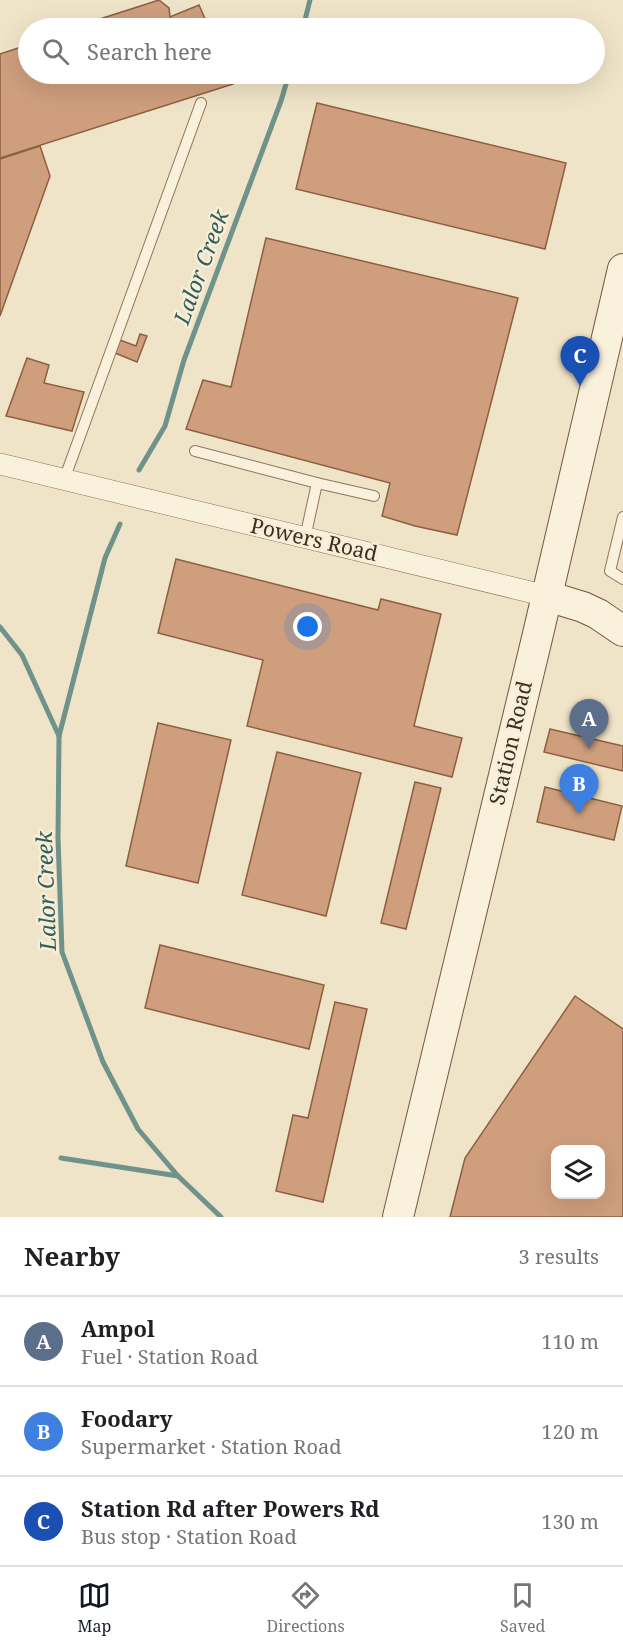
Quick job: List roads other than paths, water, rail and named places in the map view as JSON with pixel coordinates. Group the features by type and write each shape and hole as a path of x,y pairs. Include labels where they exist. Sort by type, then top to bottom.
{"main road":[{"name":"Station Road","path":"398,1217 623,269"},
{"name":"Powers Road","path":"546,596 584,607 623,631"}],"street":[{"name":"Powers Road","path":"0,464 546,596"}],"lane":[{"path":"64,480 201,103"},
{"path":"195,451 374,496"},
{"path":"305,538 317,483"},
{"path":"623,517 610,571 623,579"}],"waterway":[{"name":"Lalor Creek","path":"306,18 310,0"},
{"name":"Lalor Creek","path":"139,470 165,426 184,360 286,84"},
{"name":"Lalor Creek","path":"120,524 105,558 59,736 58,838 62,952 103,1062 138,1129 178,1176 221,1217"},
{"path":"0,627 22,655 59,736"},
{"path":"61,1158 178,1176"}],"place":[{"name":"Station Rd after Powers Rd","path":"580,386"},
{"name":"Ampol","path":"589,749"},
{"name":"Foodary","path":"579,814"}]}
